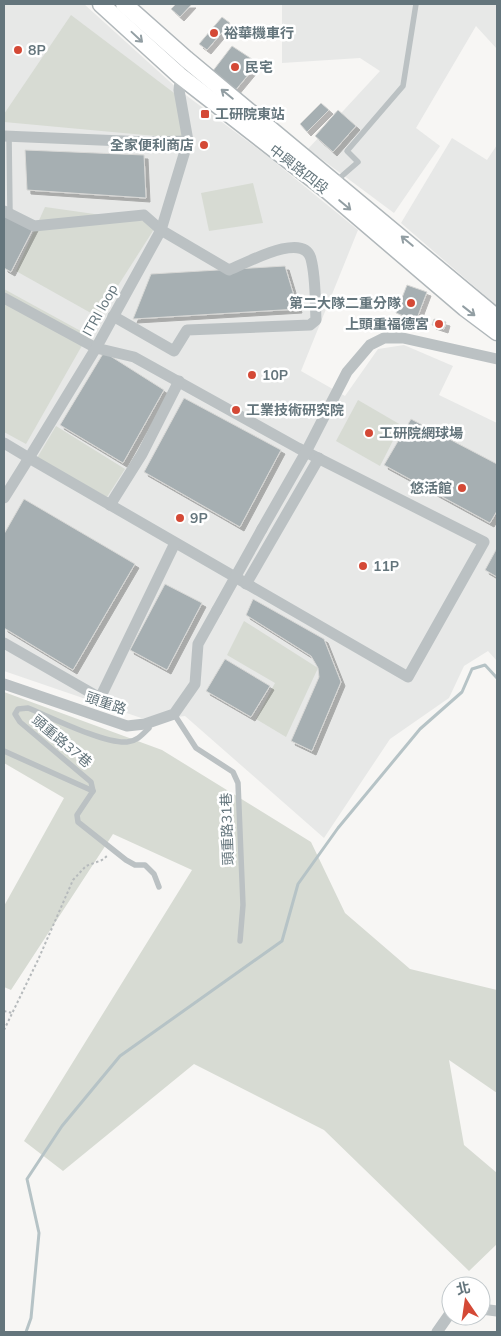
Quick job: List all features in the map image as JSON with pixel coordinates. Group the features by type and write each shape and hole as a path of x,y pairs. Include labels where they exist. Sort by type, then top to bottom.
{"main road":[{"name":"中興路四段","path":"102,4 179,76 332,186"},
{"name":"中興路四段","path":"124,4 332,186 425,264 497,318"},
{"name":"中興路四段","path":"425,264 465,308 497,332"}],"street":[{"path":"179,76 186,60"},
{"name":"ITRI loop","path":"4,498 96,348 161,230 188,141 179,76"},
{"path":"6,136 147,142 188,141"},
{"path":"7,213 34,226 144,215 161,230 229,270 292,245 303,249 311,256 316,320 310,324 187,330 174,351 113,316"},
{"path":"4,298 96,348 134,357 306,452 484,542 408,677 4,443"},
{"path":"174,714 196,684 198,644 306,452 347,372 370,345 384,338 403,338 497,358"},
{"path":"110,505 142,454 179,381"},
{"path":"246,584 319,458"},
{"path":"4,643 100,698 175,543"},
{"name":"頭重路","path":"4,684 127,726 145,724 174,714"}],"lane":[{"path":"332,186 358,162 347,151 403,86 416,4"},
{"path":"6,136 7,213"},
{"name":"頭重路37巷","path":"93,791 91,782 20,722 15,714 18,709 28,708 106,739 126,742 139,738 149,728"},
{"name":"頭重路31巷","path":"174,714 196,748 233,772 238,783 242,905 240,941"},
{"path":"4,751 93,791 77,815 78,822 112,850 135,865 146,865 154,874 159,888"}],"path":[{"path":"4,1030 38,960 73,880 86,866 102,860 112,850"},
{"path":"4,1011 12,1013"}],"shaded area":[{"name":"工業技術研究院","path":"4,4 84,4 179,90 266,155 358,230 301,371 345,396 378,349 404,345 453,366 439,395 497,423 497,661 488,651 464,666 449,698 390,739 324,838 185,716 150,721 4,671"},
{"path":"282,4 497,4 497,49 476,26 416,128 440,146 394,213 308,149 380,71 360,58 282,63"},
{"path":"71,15 182,99 188,139 4,122 4,114"},
{"path":"452,138 487,160 497,145 497,306 401,223"},
{"path":"253,183 263,223 209,231 201,193"},
{"path":"45,207 158,223 98,317 16,271"},
{"path":"4,289 88,335 26,444 4,432"},
{"name":"工研院網球場","path":"358,400 401,425 380,466 336,441"},
{"path":"56,426 125,469 107,497 37,458"},
{"path":"244,621 318,668 286,737 256,719 275,683 227,655"},
{"path":"4,692 162,750 311,842 345,913 410,969 497,990 497,1093 449,1060 464,1145 497,1173 497,1244 469,1271 324,1130 194,1064 63,1171 24,1141 192,870 113,834 11,990 4,987 4,906 64,798 4,763"}],"building":[{"path":"176,4 192,4 180,17 171,9"},
{"name":"裕華機車行","path":"222,17 230,23 207,50 199,44"},
{"name":"民宅","path":"232,46 258,63 234,92 212,72"},
{"path":"321,103 329,110 307,132 300,124"},
{"path":"338,110 356,126 333,152 315,136"},
{"path":"25,150 144,155 146,198 27,190"},
{"path":"4,207 36,223 11,272 4,268"},
{"path":"285,266 298,309 133,319 151,274"},
{"name":"第二大隊二重分隊","path":"407,285 427,292 416,321 396,313"},
{"name":"上頭重福德宮","path":"434,319 446,322 444,329 432,325"},
{"path":"104,352 164,390 123,463 60,425"},
{"path":"184,398 281,450 240,527 144,472"},
{"name":"悠活館","path":"411,419 497,464 497,511 490,523 384,465"},
{"path":"24,499 135,564 73,670 4,628 4,534"},
{"path":"497,548 497,577 485,570"},
{"path":"165,584 202,603 167,670 130,650"},
{"path":"253,599 324,639 341,682 312,751 291,741 319,677 318,668 311,656 246,615"},
{"path":"225,659 270,686 251,717 206,691"}],"waterway":[{"path":"26,1332 31,1318 39,1233 27,1179 62,1126 120,1056 282,941 298,884 338,828 420,729 462,692 472,669 485,665 497,678"}],"place":[{"name":"裕華機車行","path":"214,33"},
{"name":"8P","path":"18,50"},
{"name":"民宅","path":"235,67"},
{"name":"工研院東站","path":"205,114"},
{"name":"全家便利商店","path":"204,145"},
{"name":"第二大隊二重分隊","path":"411,303"},
{"name":"上頭重福德宮","path":"439,324"},
{"name":"10P","path":"252,375"},
{"name":"工業技術研究院","path":"236,410"},
{"name":"工研院網球場","path":"369,433"},
{"name":"悠活館","path":"462,488"},
{"name":"9P","path":"180,518"},
{"name":"11P","path":"363,566"}]}
